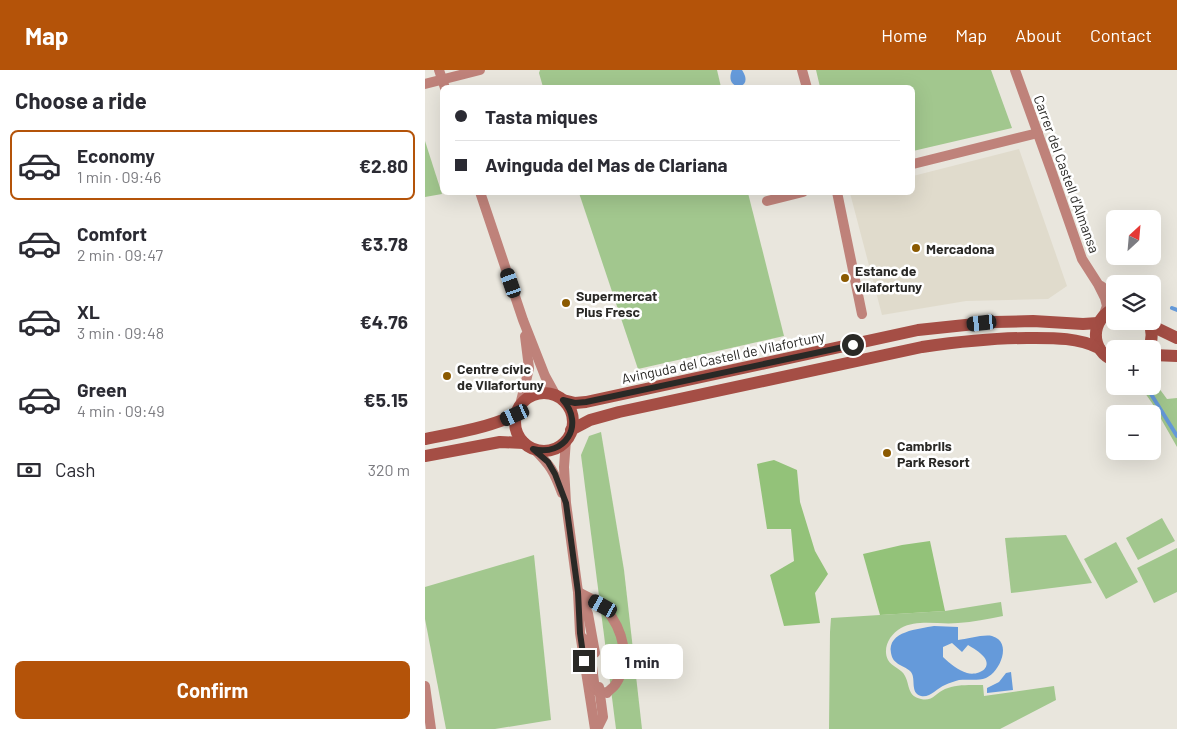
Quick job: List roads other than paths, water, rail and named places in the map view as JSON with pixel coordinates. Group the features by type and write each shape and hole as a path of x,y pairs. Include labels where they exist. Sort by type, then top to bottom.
{"street":[{"path":"425,84 480,70"},
{"path":"803,70 806,85"},
{"name":"Carrer del Castell d'Almansa","path":"1015,70 1082,259 1098,284 1106,302"},
{"path":"915,164 1038,133"},
{"path":"481,195 523,320 545,376 569,409 573,419 564,467 566,503 578,592 580,633 596,729"},
{"path":"767,201 791,195"},
{"path":"838,195 862,314"},
{"name":"Carrer del Castell d'Almansa","path":"1098,284 1106,290"},
{"path":"1106,315 1096,329 1095,335 1099,348 1106,357"},
{"name":"Avinguda del Castell de Vilafortuny","path":"560,398 575,403 586,402 918,330 994,322 1033,321 1083,324 1106,315"},
{"path":"523,320 529,368 514,421 517,433 548,462 555,474 566,503"},
{"path":"1161,329 1177,338"},
{"path":"425,456 501,442 529,446 539,450 551,450 562,444 569,435 590,420 619,412 922,347 994,338 1051,338 1079,340 1099,348"},
{"path":"1161,355 1177,356"},
{"path":"425,439 479,429 498,422 518,410 525,400 537,394 550,394 560,398"},
{"path":"578,592 603,606 621,634 624,649 623,667 615,685 607,693 595,690 590,650 580,633"},
{"path":"578,592 588,614 601,691 603,718 596,729"},
{"path":"425,686 431,729"}],"water":[{"path":"732,70 742,70 745,82 743,85 735,85 730,77"},
{"path":"934,626 958,627 958,640 980,636 992,636 998,639 1002,644 1003,650 1000,664 986,678 959,680 942,686 927,696 917,694 912,674 894,660 891,646 894,640 905,632","holes":["952,643 962,652 968,645 982,655 987,665 983,671 967,673 943,657 943,647"]},
{"path":"1011,672 1013,690 987,693 987,688 999,682 1006,673"}],"waterway":[{"path":"1172,308 1177,310"},
{"path":"1152,395 1177,436"}],"place":[{"name":"Mercadona","path":"916,248"},
{"name":"Estanc de vilafortuny","path":"845,278"},
{"name":"Supermercat Plus Fresc","path":"566,303"},
{"name":"Centre cívic de Vilafortuny","path":"447,376"},
{"name":"Cambrils Park Resort","path":"887,453"}]}
